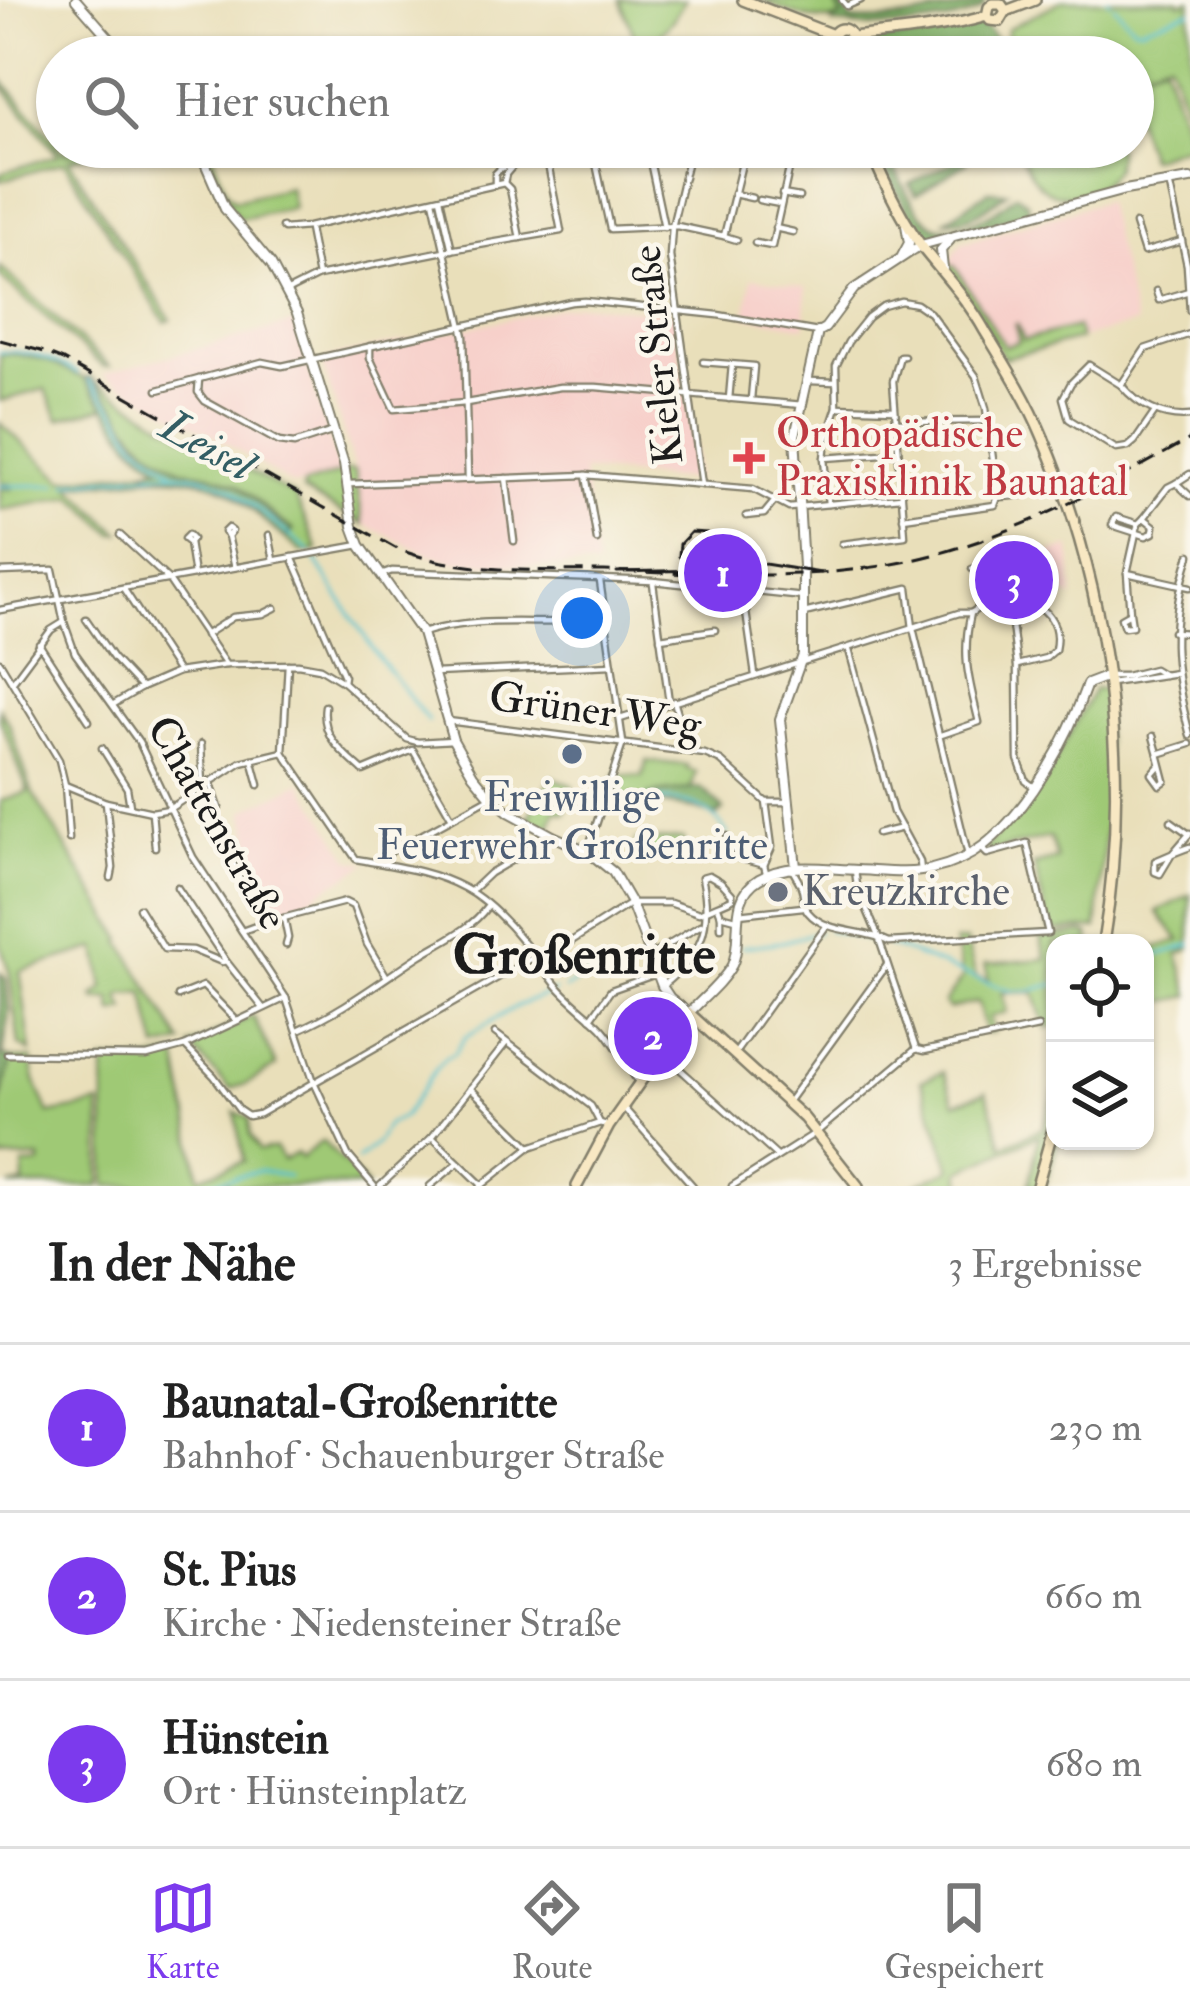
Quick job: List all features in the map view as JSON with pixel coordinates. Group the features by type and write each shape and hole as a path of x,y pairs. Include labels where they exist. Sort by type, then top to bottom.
{"main road":[{"path":"743,0 833,35 843,29 850,36"},
{"path":"987,16 1002,20 1035,0"},
{"path":"987,16 992,2 1001,4 1002,20"},
{"path":"864,36 952,26 987,16"},
{"path":"879,168 923,248 982,325 1041,432 1087,570 1108,680 1115,773 1115,852 1103,934"},
{"path":"577,1186 604,1124 689,1013 788,1102 859,1186"},
{"path":"1037,1186 1047,1150"}],"street":[{"path":"76,0 108,36"},
{"path":"845,3 861,0"},
{"path":"206,168 236,222 288,291 334,431 360,545 422,633 453,740 473,775 508,812 587,850 613,872 631,903 662,986 689,1013 733,963 738,916 750,887 794,868 921,871 968,855 1016,812 1034,787 1077,714 1087,684 1126,679 1154,669 1164,675 1176,673"},
{"path":"494,185 497,170 507,168"},
{"path":"504,183 511,168"},
{"path":"288,291 319,276 561,231 549,168"},
{"path":"599,168 610,229 668,227 737,240"},
{"path":"652,168 668,227"},
{"name":"Kieler Straße","path":"685,168 668,227 703,486"},
{"path":"724,236 741,168"},
{"path":"755,243 772,246 788,168"},
{"path":"158,389 262,362 282,366 585,301 818,332 854,289 901,257 1125,190 1190,179"},
{"path":"1168,182 1182,241 1190,308"},
{"path":"504,183 510,188 520,238"},
{"path":"282,227 308,227 504,183"},
{"path":"734,194 780,204"},
{"path":"782,194 799,197"},
{"path":"436,199 462,326 468,479"},
{"path":"901,257 909,243 905,220"},
{"path":"762,222 793,232"},
{"path":"1135,224 1144,252 1182,241"},
{"path":"1179,227 1188,224"},
{"path":"308,227 319,276"},
{"path":"944,273 941,250 951,239"},
{"path":"1156,291 1159,300 1189,291"},
{"path":"828,504 824,458 837,406 836,366 848,342 875,311 901,301 917,304 930,314 976,376 998,497 995,506 904,518"},
{"path":"803,908 794,868 780,719 802,662 804,597 794,436 818,332"},
{"path":"1121,385 1145,349 1190,334"},
{"path":"370,345 370,358 394,409 560,387 803,405"},
{"path":"842,544 905,536 894,409 895,368 904,356"},
{"path":"703,362 754,366 750,400"},
{"path":"729,398 732,364"},
{"path":"1155,412 1135,442 1122,449 1110,447 1069,419 1063,398 1070,383 1089,365 1155,412 1190,416"},
{"path":"199,379 200,397 272,440 294,444 334,431"},
{"path":"809,380 835,382"},
{"path":"837,406 894,409"},
{"path":"896,422 987,421"},
{"path":"824,458 898,453"},
{"path":"1130,613 1127,573 1135,533 1168,487 1190,474"},
{"path":"348,484 586,475 753,489 789,508 902,497"},
{"path":"586,475 597,540"},
{"path":"506,478 514,542"},
{"path":"998,497 1024,495 1044,483"},
{"path":"1176,483 1190,496"},
{"path":"746,516 764,514 774,502"},
{"path":"1116,517 1154,526 1146,536 1135,533 1112,525 1116,517"},
{"path":"269,535 274,560"},
{"path":"121,536 168,579 226,665"},
{"path":"229,536 235,568"},
{"path":"188,543 194,575"},
{"path":"0,610 360,545"},
{"path":"1158,754 1190,740 1173,632 1190,556"},
{"path":"292,557 343,682"},
{"path":"1004,561 1017,665 1018,759 1025,781 1034,787"},
{"path":"972,569 1004,561 1024,565"},
{"path":"0,572 50,568 60,599"},
{"path":"380,575 392,571 653,581 804,597"},
{"path":"1127,573 1190,587"},
{"path":"587,850 623,743 600,580"},
{"path":"653,581 671,701 689,751"},
{"path":"123,588 178,672"},
{"path":"804,613 908,588 913,628 968,855"},
{"path":"743,590 754,675"},
{"path":"620,719 959,613 971,614 998,598 1036,603 1050,614 1057,631 1055,650 1046,658 1017,665"},
{"name":"Chattenstraße","path":"60,599 75,653 139,742 194,857 286,998 314,1082 348,1155 377,1186"},
{"path":"205,635 233,617 275,608"},
{"path":"940,736 979,722 964,640 971,614"},
{"path":"86,619 113,658 142,688"},
{"path":"422,633 466,623 606,620"},
{"path":"13,682 54,626 64,622"},
{"path":"660,638 715,630"},
{"path":"1173,632 1190,633"},
{"path":"39,644 89,721"},
{"path":"848,648 893,812 921,871"},
{"path":"0,662 58,760 69,839"},
{"path":"287,664 283,752 356,859 449,880 471,891 513,929 556,986 609,1036 638,1082"},
{"path":"434,673 612,664"},
{"path":"112,705 178,672 226,665 315,666 343,682 406,740 453,740"},
{"path":"325,706 332,743 363,772 413,750 418,742"},
{"name":"Grüner Weg","path":"448,721 689,751 721,760 766,802"},
{"path":"1153,736 1160,765"},
{"path":"201,744 207,783 220,808"},
{"path":"102,748 127,788 130,807"},
{"path":"413,750 452,818"},
{"path":"65,785 106,802 152,812 169,809 241,763 283,752"},
{"path":"251,760 260,785"},
{"path":"193,792 200,814"},
{"path":"390,852 491,797"},
{"path":"106,802 111,878"},
{"path":"767,876 764,865 772,848 766,802 790,802"},
{"path":"152,812 155,847"},
{"path":"1171,821 1190,834 1172,854 1190,847"},
{"path":"877,834 902,828"},
{"path":"385,833 390,852 385,864"},
{"path":"471,891 490,873 553,836"},
{"path":"727,836 738,858 764,865"},
{"path":"185,1046 239,1110 248,1116 259,1114 536,956 570,942 631,903 670,903 699,913 706,908 738,916 803,908 827,925 889,942 1048,933 1027,843 987,854 981,848"},
{"path":"228,850 263,922"},
{"path":"855,870 916,1049"},
{"path":"662,986 701,944 706,908 703,875 721,882 733,897 719,911"},
{"path":"177,886 263,1008"},
{"path":"242,931 345,902 353,906 387,977"},
{"path":"298,1030 327,1018 458,934 487,907"},
{"path":"139,908 164,949 193,950 226,961"},
{"path":"719,911 721,928"},
{"path":"284,918 286,945"},
{"path":"650,956 704,922"},
{"path":"735,1053 827,925"},
{"path":"788,1102 887,964"},
{"path":"591,1018 611,990 656,974"},
{"path":"178,996 203,986 236,1020"},
{"path":"7,1054 147,1056 185,1046 286,998"},
{"path":"916,1049 1038,1027"},
{"path":"432,1137 482,1186 530,1147 604,1124 591,1106 496,1033"},
{"path":"377,1186 432,1137 506,1043"},
{"path":"733,1186 817,1132 916,1049"},
{"path":"662,1052 778,1157"},
{"path":"470,1088 530,1147"},
{"path":"622,1106 693,1186"},
{"path":"430,1186 458,1163"}],"shaded area":[{"path":"1105,201 1136,324 1004,358 947,269 955,251 962,243"},
{"path":"752,278 806,287 805,327 745,316"},
{"path":"579,304 675,317 695,480 583,471 597,567 454,562 363,524 355,471 324,368 327,358"},
{"path":"295,323 339,474 303,485 292,485 102,374"},
{"path":"1071,547 1073,598 1023,576 1026,559"},
{"path":"301,782 351,860 368,863 284,914 260,880 244,811"}],"green space":[{"path":"620,0 685,0 658,36 635,36"},
{"path":"762,0 834,0 843,18 812,18"},
{"path":"834,0 840,0 851,20 914,17 975,5 975,0 983,0 984,6 947,21 866,27 833,24 842,17"},
{"path":"1063,0 1190,0 1190,121 1169,60 1154,65 1154,36 1007,36 1007,29"},
{"path":"978,24 992,36 920,36"},
{"path":"1164,63 1190,144 1154,156 1154,67"},
{"path":"0,77 36,119 36,128"},
{"path":"36,162 36,168 44,168 0,181 0,173"},
{"path":"68,168 74,168 171,320 165,322"},
{"path":"212,168 217,168 235,200 289,187 293,208 239,219"},
{"path":"884,168 895,168 913,204 938,227 981,219 1016,194 1027,202 1030,212 924,242"},
{"path":"942,168 958,168 916,195 909,184"},
{"path":"1028,168 1114,168 1105,181 1078,194 1050,192"},
{"path":"988,191 1007,192 971,216 946,220"},
{"path":"950,265 1005,346 1019,342 1017,324 1024,340 1077,327 1080,339 1004,358 947,269"},
{"path":"0,267 109,366 102,366 6,282"},
{"path":"0,355 45,360 85,379 105,407 59,419 45,389 0,401"},
{"path":"90,377 137,439 181,469 238,485 293,530 286,539 225,489 194,479 150,477 145,470 159,467 133,446 85,379"},
{"path":"95,381 295,496 318,550 303,553 286,539 293,529 233,483 179,468 153,452"},
{"path":"0,423 64,480 145,470 150,477 70,486 120,533 114,534 73,497 0,510 0,488 11,489 10,484 0,483"},
{"path":"355,471 363,524 303,491 303,485"},
{"path":"1094,689 1104,690 1108,802 1097,928 1050,931 1034,865 1057,859 1050,837 988,852 986,847 1038,791"},
{"path":"0,709 32,792 182,1043 158,1049 144,992 122,995 126,1010 113,1013 111,999 96,1000 104,988 97,948 20,971 31,1052 19,1045 10,974 0,943 0,801 28,792"},
{"path":"647,761 687,765 696,772 691,789 650,794 647,799 608,794 616,774 642,777"},
{"path":"552,777 574,786 565,813 556,810 549,829 528,818"},
{"path":"700,788 724,810 716,816 647,801 650,794"},
{"path":"683,839 685,848 634,858 636,841"},
{"path":"1190,895 1190,949 1178,954 1190,996 1154,1004 1154,948 1180,940 1157,912"},
{"path":"966,941 976,977 989,981 985,964 1046,959 1046,1028 1034,992 1002,993 1007,1012 990,1017 993,1032 986,1034 978,1002 948,1009 944,1003 963,977 955,942"},
{"path":"0,973 6,979 9,1010 3,1056 11,1059 0,1103"},
{"path":"253,1016 276,1066 230,1089 190,1046"},
{"path":"177,1054 199,1177 244,1161 235,1112 249,1118 250,1135 259,1150 275,1148 283,1160 297,1153 301,1158 322,1141 367,1186 230,1186 227,1180 202,1186 106,1186 104,1061 153,1060"},
{"path":"11,1059 32,1059 35,1081 49,1114 100,1104 101,1186 9,1186 24,1183 23,1165 40,1164 40,1158 0,1159 0,1103"},
{"path":"943,1072 955,1103 986,1092 1003,1146 1043,1128 1046,1118 1046,1150 1056,1150 1045,1186 1029,1186 1039,1135 960,1171 963,1186 913,1186 951,1169 921,1081"}],"waterway":[{"path":"1114,6 1140,28 1190,11"},
{"name":"Leisel","path":"0,352 31,354 78,373"},
{"name":"Leisel","path":"89,380 135,442 175,473 208,478 232,489 309,551"},
{"path":"67,484 172,473"},
{"path":"0,486 57,485"},
{"name":"Leisel","path":"313,556 376,654 428,721"},
{"name":"Leisel","path":"644,799 701,808 728,834"},
{"name":"Leisel","path":"828,930 876,942"},
{"path":"742,947 818,932"},
{"name":"Leisel","path":"888,945 1010,991 1046,986"},
{"name":"Leisel","path":"1154,956 1190,945"},
{"path":"565,989 588,974 617,968"},
{"path":"357,1160 377,1143 386,1126 404,1116 465,1037 517,1006 555,991"},
{"path":"194,1186 260,1171 288,1176"}],"tram line":[{"path":"704,570 689,568 679,556 680,544 691,532 707,533 733,559 821,573"},
{"path":"617,572 702,570"}],"railway":[{"path":"0,340 63,360 397,549 448,563 499,569 764,575 905,562 1031,520 1190,439"}],"place":[{"name":"Orthopädische Praxisklinik Baunatal","path":"749,458"},
{"name":"Baunatal-Großenritte","path":"723,573"},
{"name":"Hünstein","path":"1014,580"},
{"name":"Freiwillige Feuerwehr Großenritte","path":"572,754"},
{"name":"Kreuzkirche","path":"778,892"},
{"name":"St. Pius","path":"653,1036"}],"district":[{"name":"Großenritte","path":"584,956"}]}
